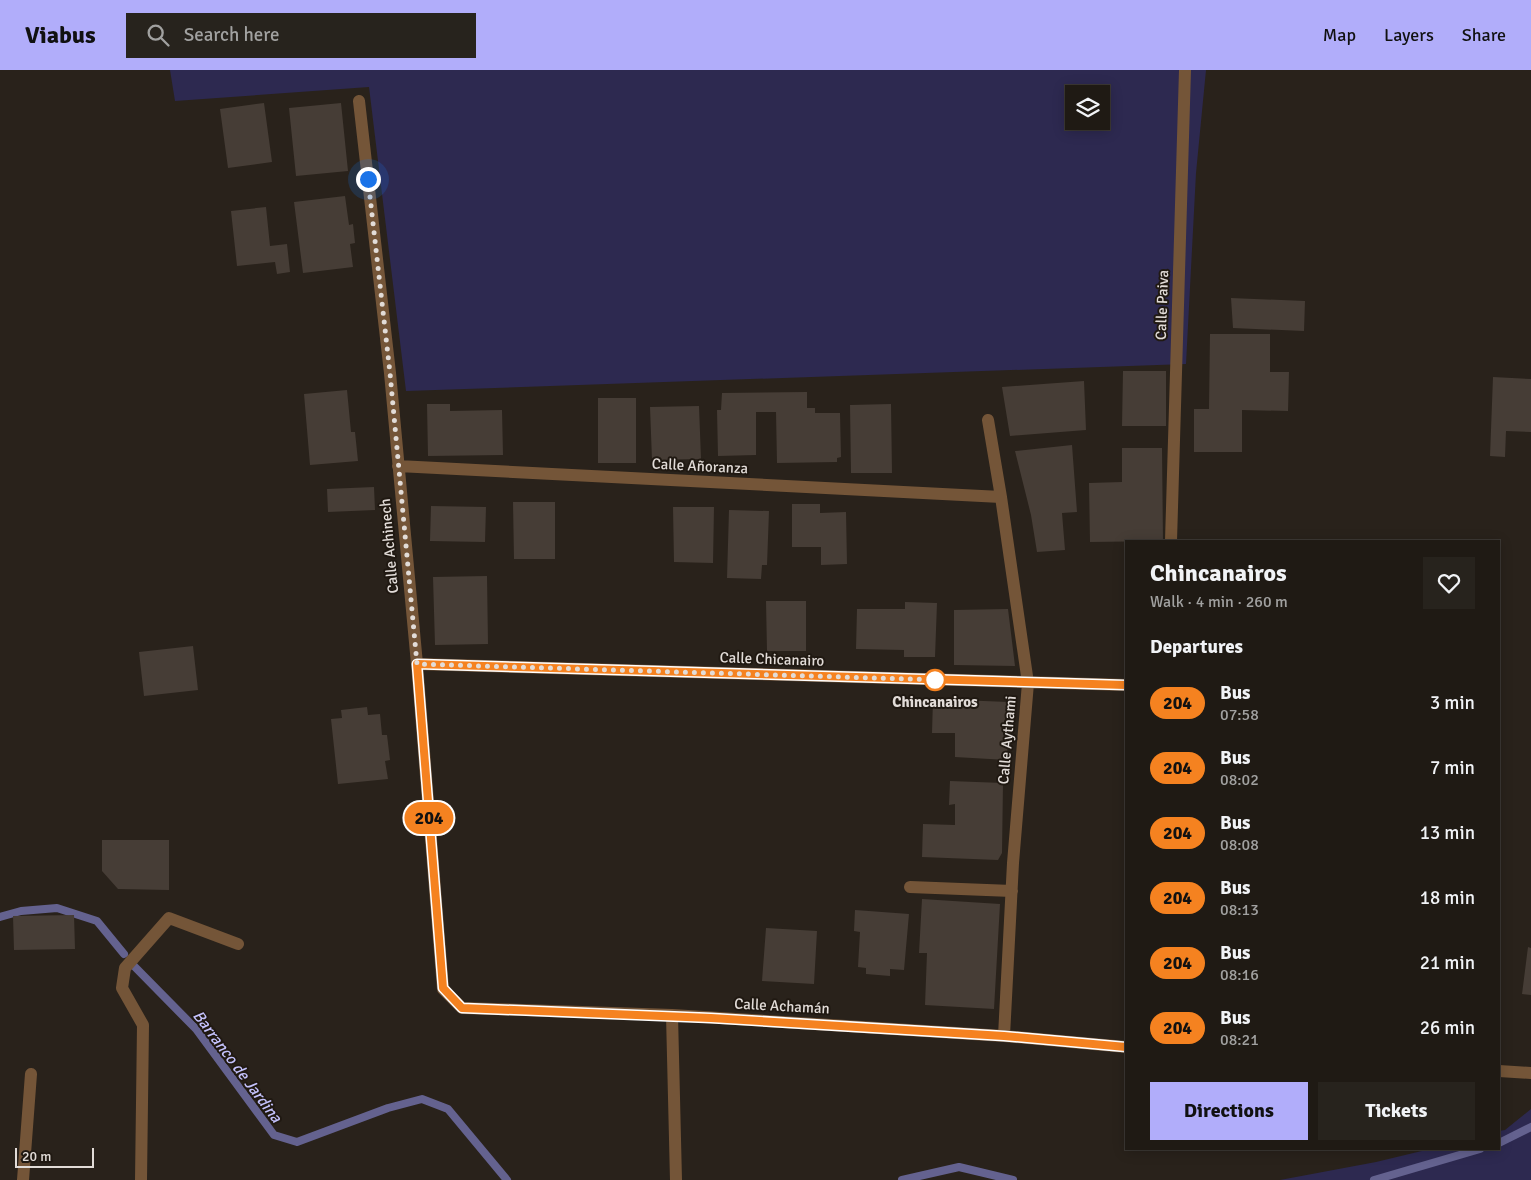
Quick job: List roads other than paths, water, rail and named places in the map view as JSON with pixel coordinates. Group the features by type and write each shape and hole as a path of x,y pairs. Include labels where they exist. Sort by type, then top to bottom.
{"street":[{"name":"Calle Paiva","path":"1171,540 1185,70"},
{"name":"Calle Achinech","path":"358,101 390,373 417,664 443,988"},
{"name":"Calle Aythami","path":"988,420 1028,683 1013,863 1004,1036"},
{"name":"Calle Añoranza","path":"398,466 1001,497"},
{"name":"Calle Chicanairo","path":"417,664 1125,685"},
{"path":"910,887 1012,891"},
{"path":"141,1180 143,1025 122,988 125,968 169,918 238,944"},
{"name":"Calle Achamán","path":"443,988 462,1008 672,1016 1004,1036 1125,1048"},
{"path":"672,1016 676,1180"},
{"path":"1500,1071 1531,1073"},
{"path":"23,1180 31,1074"}],"waterway":[{"name":"Barranco de Jardina","path":"0,917 21,911 57,908 97,921 124,954"},
{"name":"Barranco de Jardina","path":"134,966 196,1029 274,1135 297,1142 388,1108 422,1099 448,1109 507,1180"},
{"name":"Barranco de Jardina","path":"1500,1142 1531,1127"},
{"name":"Barranco de Jardina","path":"1374,1180 1477,1150"},
{"name":"Barranco de Jardina","path":"902,1180 959,1167 1013,1180"}],"place":[{"name":"Chincanairos","path":"935,680"}]}
